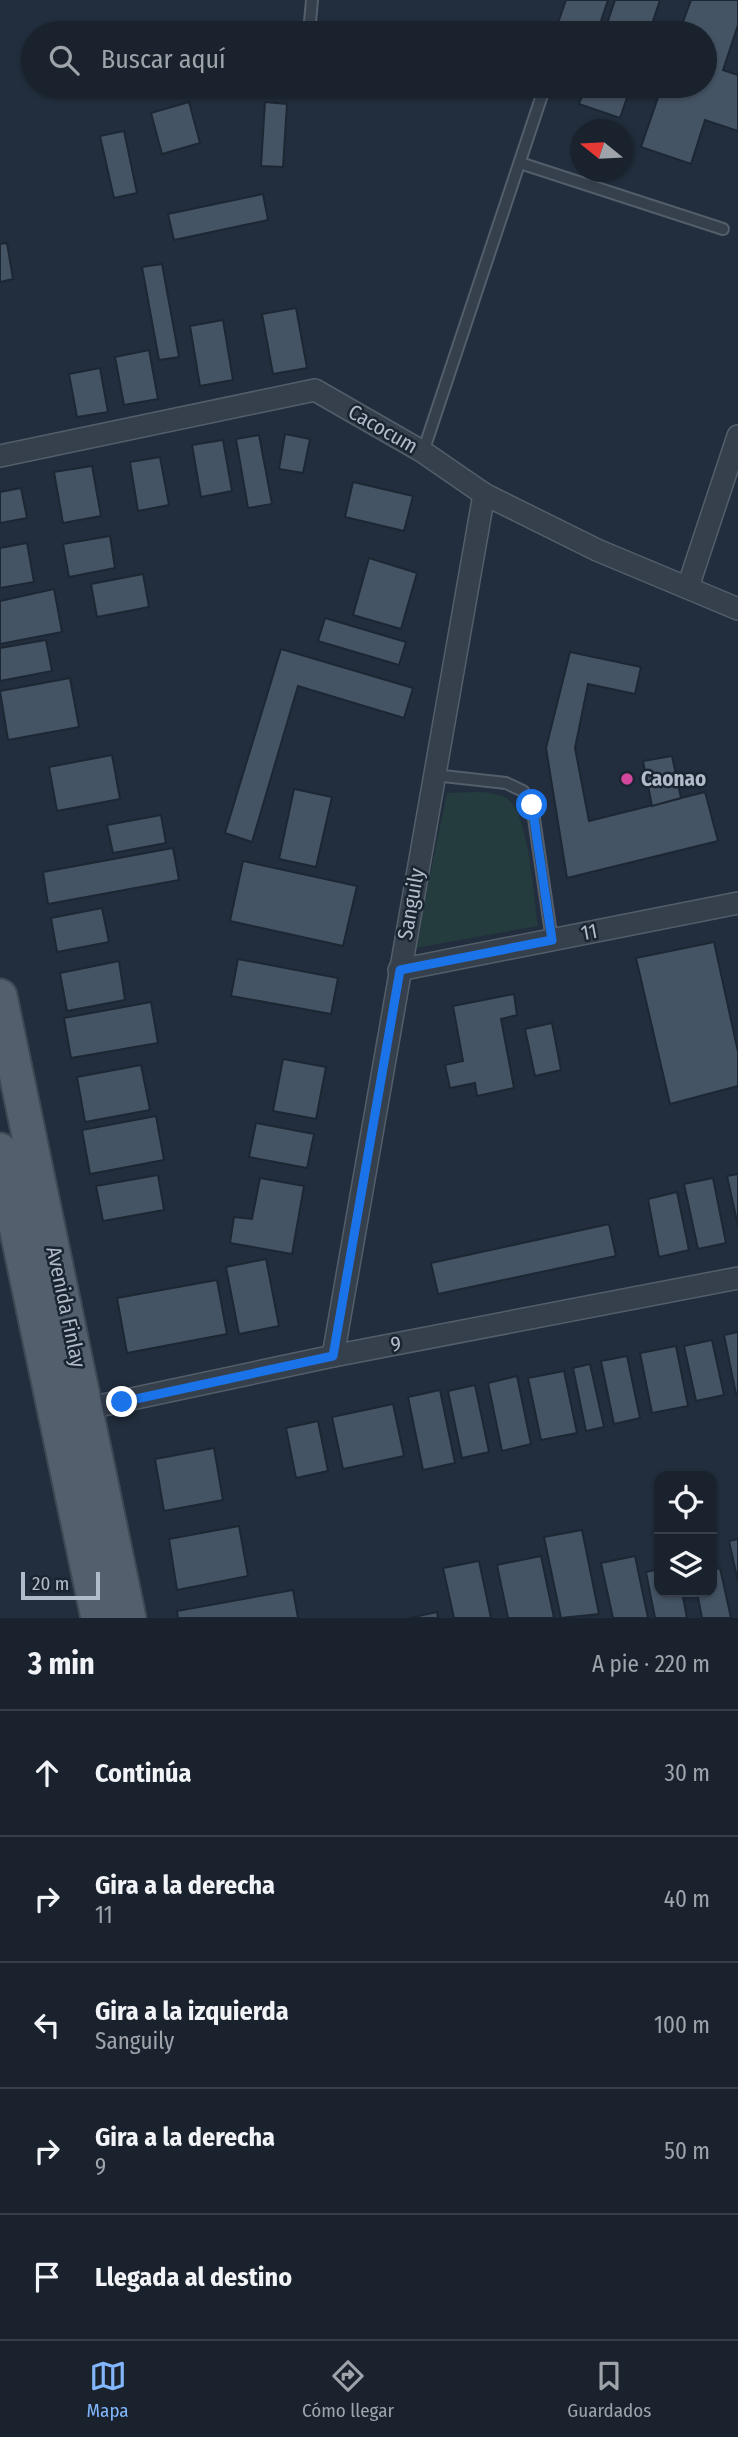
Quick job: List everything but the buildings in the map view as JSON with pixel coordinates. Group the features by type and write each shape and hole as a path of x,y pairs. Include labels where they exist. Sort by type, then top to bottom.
{"main road":[{"name":"Avenida Finlay","path":"0,996 4,1038 72,1412 99,1618"},
{"name":"Avenida Finlay","path":"0,1150 130,1618"}],"street":[{"name":"Cacocum","path":"0,456 315,390 423,452 484,494 597,550 738,609"},
{"path":"688,587 738,436"},
{"name":"Sanguily","path":"333,1356 484,494"},
{"name":"11","path":"400,970 738,903"},
{"name":"9","path":"72,1412 333,1356 738,1278"}],"lane":[{"path":"310,21 312,0"},
{"path":"423,452 541,98"},
{"path":"520,163 723,229"},
{"path":"434,775 506,783 523,791 532,805 552,940"}],"green space":[{"path":"447,793 492,793 506,798 514,806 525,837 538,926 415,948"}],"place":[{"name":"Caonao","path":"627,779"}],"route":[{"path":"122,1402 333,1356 400,970 552,940 532,805"}]}
